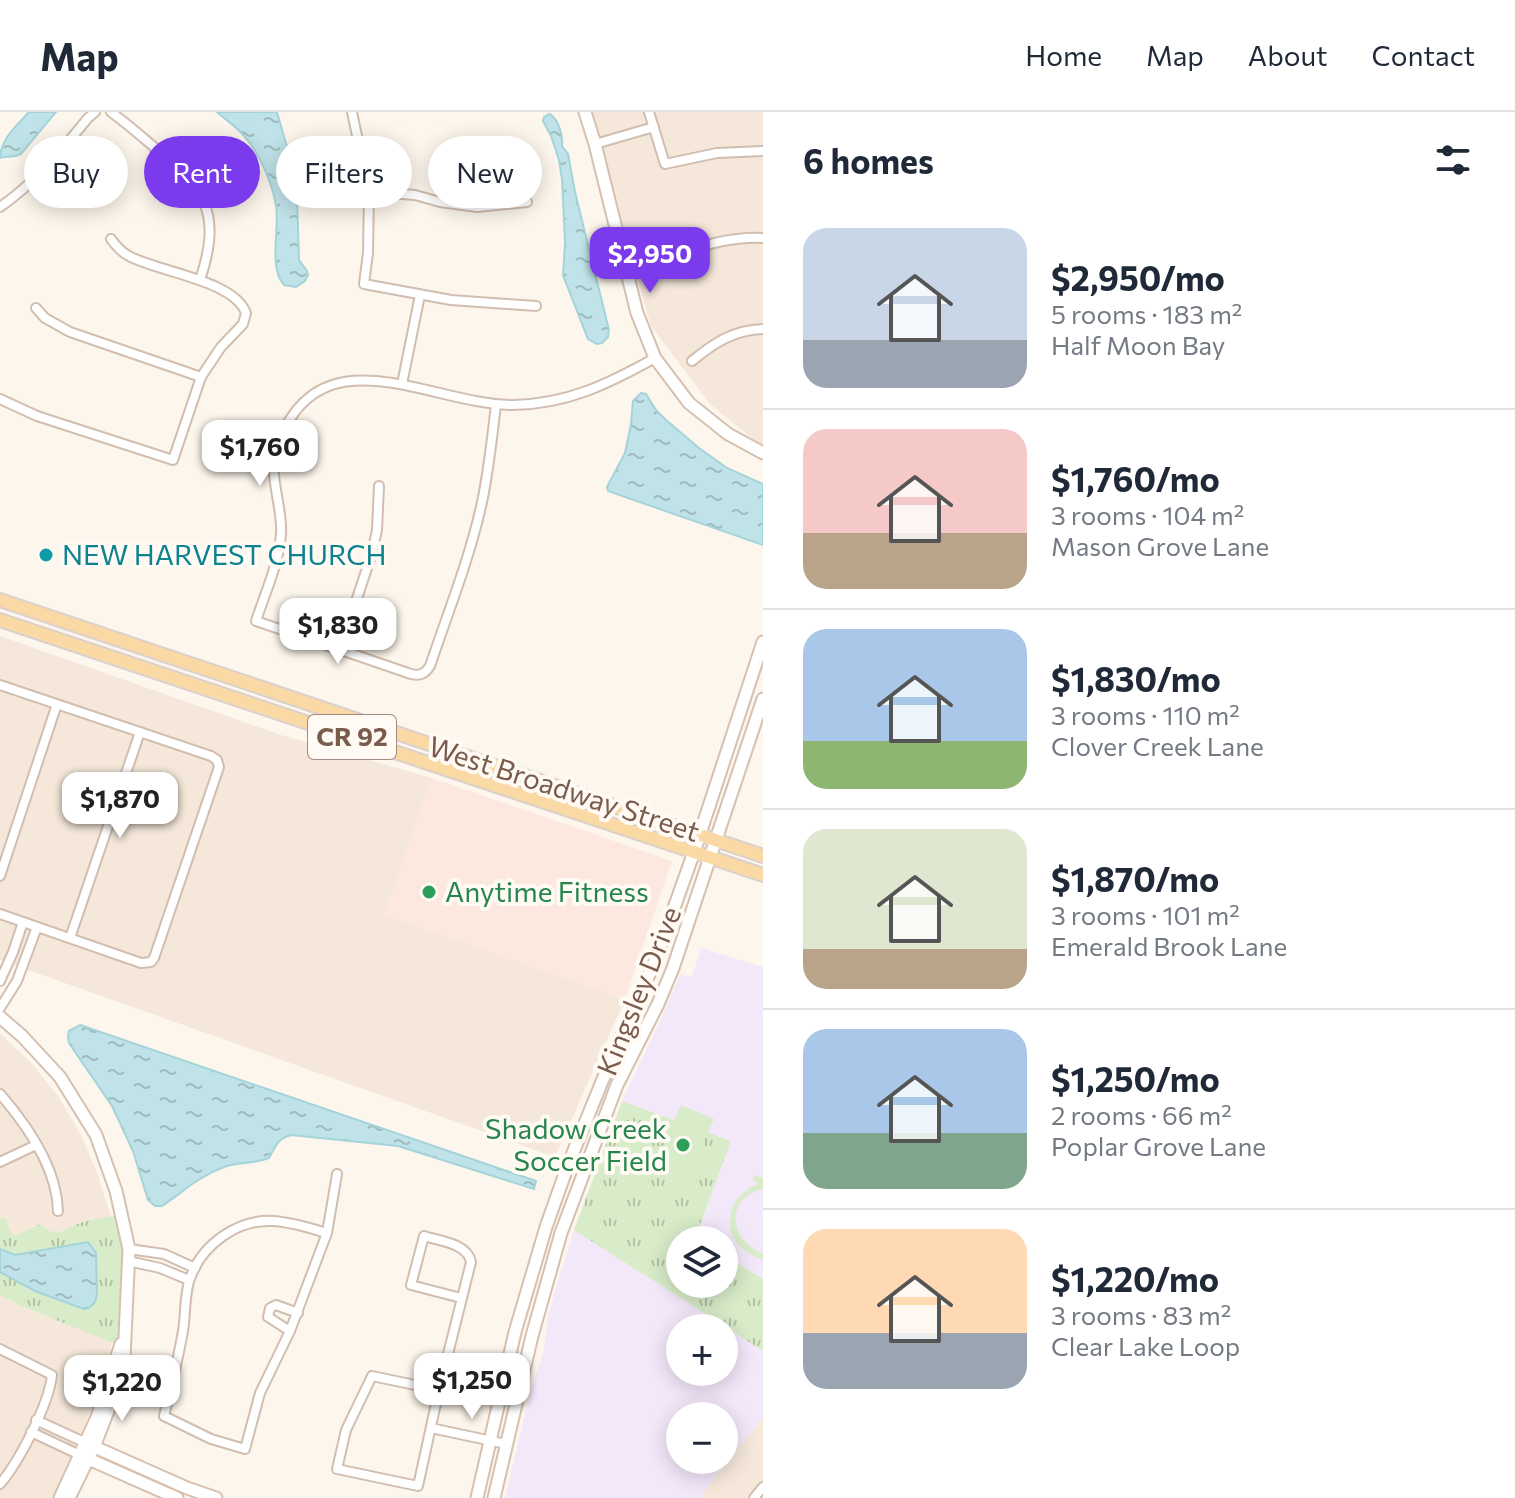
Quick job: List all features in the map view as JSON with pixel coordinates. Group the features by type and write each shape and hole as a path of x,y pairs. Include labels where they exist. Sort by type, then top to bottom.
{"main road":[{"path":"585,112 637,313 655,358 689,403 728,434 763,453"},
{"name":"West Broadway Street","path":"0,600 763,856"},
{"name":"West Broadway Street","path":"0,620 763,875"},
{"name":"Kingsley Drive","path":"477,1498 515,1332 546,1227 603,1079 655,961 763,642"},
{"name":"Kingsley Drive","path":"494,1498 532,1336 561,1233 617,1085 673,968 763,699"},
{"path":"0,1017 60,1077 96,1135 116,1191 128,1255 124,1359 120,1377 90,1445 60,1498"},
{"path":"603,1079 617,1085"},
{"path":"546,1227 561,1233"},
{"path":"515,1332 532,1336"},
{"path":"90,1445 216,1498"},
{"path":"69,1498 84,1457"},
{"path":"84,1457 177,1498"}],"street":[{"path":"2,202 44,170 95,112"},
{"path":"111,112 180,168 199,192 209,219 210,232 207,259 200,280"},
{"path":"352,112 357,136"},
{"path":"649,112 665,164 717,153 763,151"},
{"path":"595,144 654,127"},
{"path":"369,208 364,284 466,302 536,306"},
{"path":"658,264 705,245 738,238 763,238"},
{"path":"0,399 37,416 173,460 201,377 221,347 243,324 246,313 235,298 200,280 136,260 111,239"},
{"path":"402,384 420,295"},
{"path":"36,308 45,318 70,332 201,377"},
{"path":"692,361 723,338 752,329 763,329"},
{"path":"496,405 491,454 474,532 426,672 411,674 256,621 277,557 282,531 274,474 276,448 293,415 311,397 338,384 363,379 402,384 496,405 543,402 583,393 611,382 655,358"},
{"path":"340,650 372,553 377,530 379,486"},
{"path":"0,685 211,756 217,760 219,767 151,962 141,963 0,914"},
{"path":"0,876 57,704"},
{"path":"70,938 140,732"},
{"path":"0,981 23,922"},
{"path":"0,1008 17,981 37,927"},
{"path":"0,1094 36,1145 55,1189 58,1211"},
{"path":"0,1162 36,1145"},
{"path":"327,1233 292,1223 254,1222 214,1242 201,1257 189,1280 186,1314 164,1416 211,1439 245,1449 260,1393 298,1313 327,1233 337,1174"},
{"path":"439,1390 372,1376 348,1424 337,1469 418,1486 470,1265 469,1254 462,1248 424,1236 411,1285 461,1298"},
{"path":"128,1255 164,1254 195,1268"},
{"path":"128,1255 189,1280"},
{"path":"290,1331 268,1317 270,1308 276,1305 298,1313"},
{"path":"0,1349 52,1375 50,1388 18,1460 0,1484"},
{"path":"36,1420 90,1445"},
{"path":"431,1428 506,1444"},
{"path":"31,1432 84,1457"},
{"path":"754,1498 763,1487"}],"shaded area":[{"path":"588,112 763,112 763,447 710,404 651,326"},
{"path":"0,636 281,735 432,778 385,915 625,999 555,1157 0,960"},
{"path":"432,778 672,861 625,999 384,915"},
{"path":"701,948 763,967 763,1279 738,1264 738,1226 700,1226 731,1141 622,1101 680,974 692,977"},
{"path":"0,1033 31,1063 58,1096 81,1135 111,1217 74,1225 60,1232 52,1232 41,1224 16,1235 11,1233 5,1217 0,1219"},
{"path":"574,1230 666,1289 666,1298 680,1298 705,1314 666,1314 666,1386 738,1386 738,1335 763,1351 763,1418 738,1449 738,1402 666,1402 666,1474 718,1474 701,1498 505,1498 544,1350 548,1314"},
{"path":"0,1295 112,1342 93,1405 52,1498 0,1498"},
{"path":"763,1418 763,1498 701,1498 718,1474 738,1474 738,1449"}],"green space":[{"path":"622,1101 731,1141 700,1226 666,1226 666,1289 574,1230"},
{"name":"Shadow Creek Soccer Field","path":"681,1105 714,1119 685,1185 653,1171"},
{"path":"755,1175 763,1178 763,1189 742,1201 737,1210 737,1226 730,1226 730,1215 737,1199 759,1184 752,1180"},
{"path":"118,1215 124,1280 118,1345 0,1295 0,1219 5,1217 11,1233 15,1235 41,1224 51,1231 60,1232 82,1222"},
{"path":"738,1230 752,1248 763,1254 763,1260 748,1253 739,1245"},
{"path":"738,1264 763,1279 763,1351 738,1335 738,1314 705,1314 680,1298 738,1298"}],"water":[{"path":"29,112 56,112 36,136 24,136 21,154 0,158 6,139"},
{"path":"217,112 277,112 284,136 276,136 276,205 260,160 260,136 244,136"},
{"path":"550,114 558,124 562,146 568,154 609,330 608,337 602,343 588,339 563,275 562,179 559,160 543,121"},
{"path":"276,208 297,208 299,260 308,275 296,287 284,285 279,278 275,258"},
{"path":"641,393 646,394 656,410 699,448 727,468 763,484 763,545 608,491 607,487 625,453 633,401"},
{"path":"80,1025 536,1181 534,1189 398,1146 291,1135 280,1141 269,1158 229,1165 199,1180 162,1206 155,1206 148,1200 133,1151 112,1106 69,1043 69,1031"},
{"path":"88,1242 96,1253 97,1294 89,1308 84,1309 35,1291 0,1272 0,1249 15,1255"}],"place":[{"name":"NEW HARVEST CHURCH","path":"46,555"},
{"name":"Anytime Fitness","path":"429,892"},
{"name":"Shadow Creek Soccer Field","path":"683,1145"}]}
